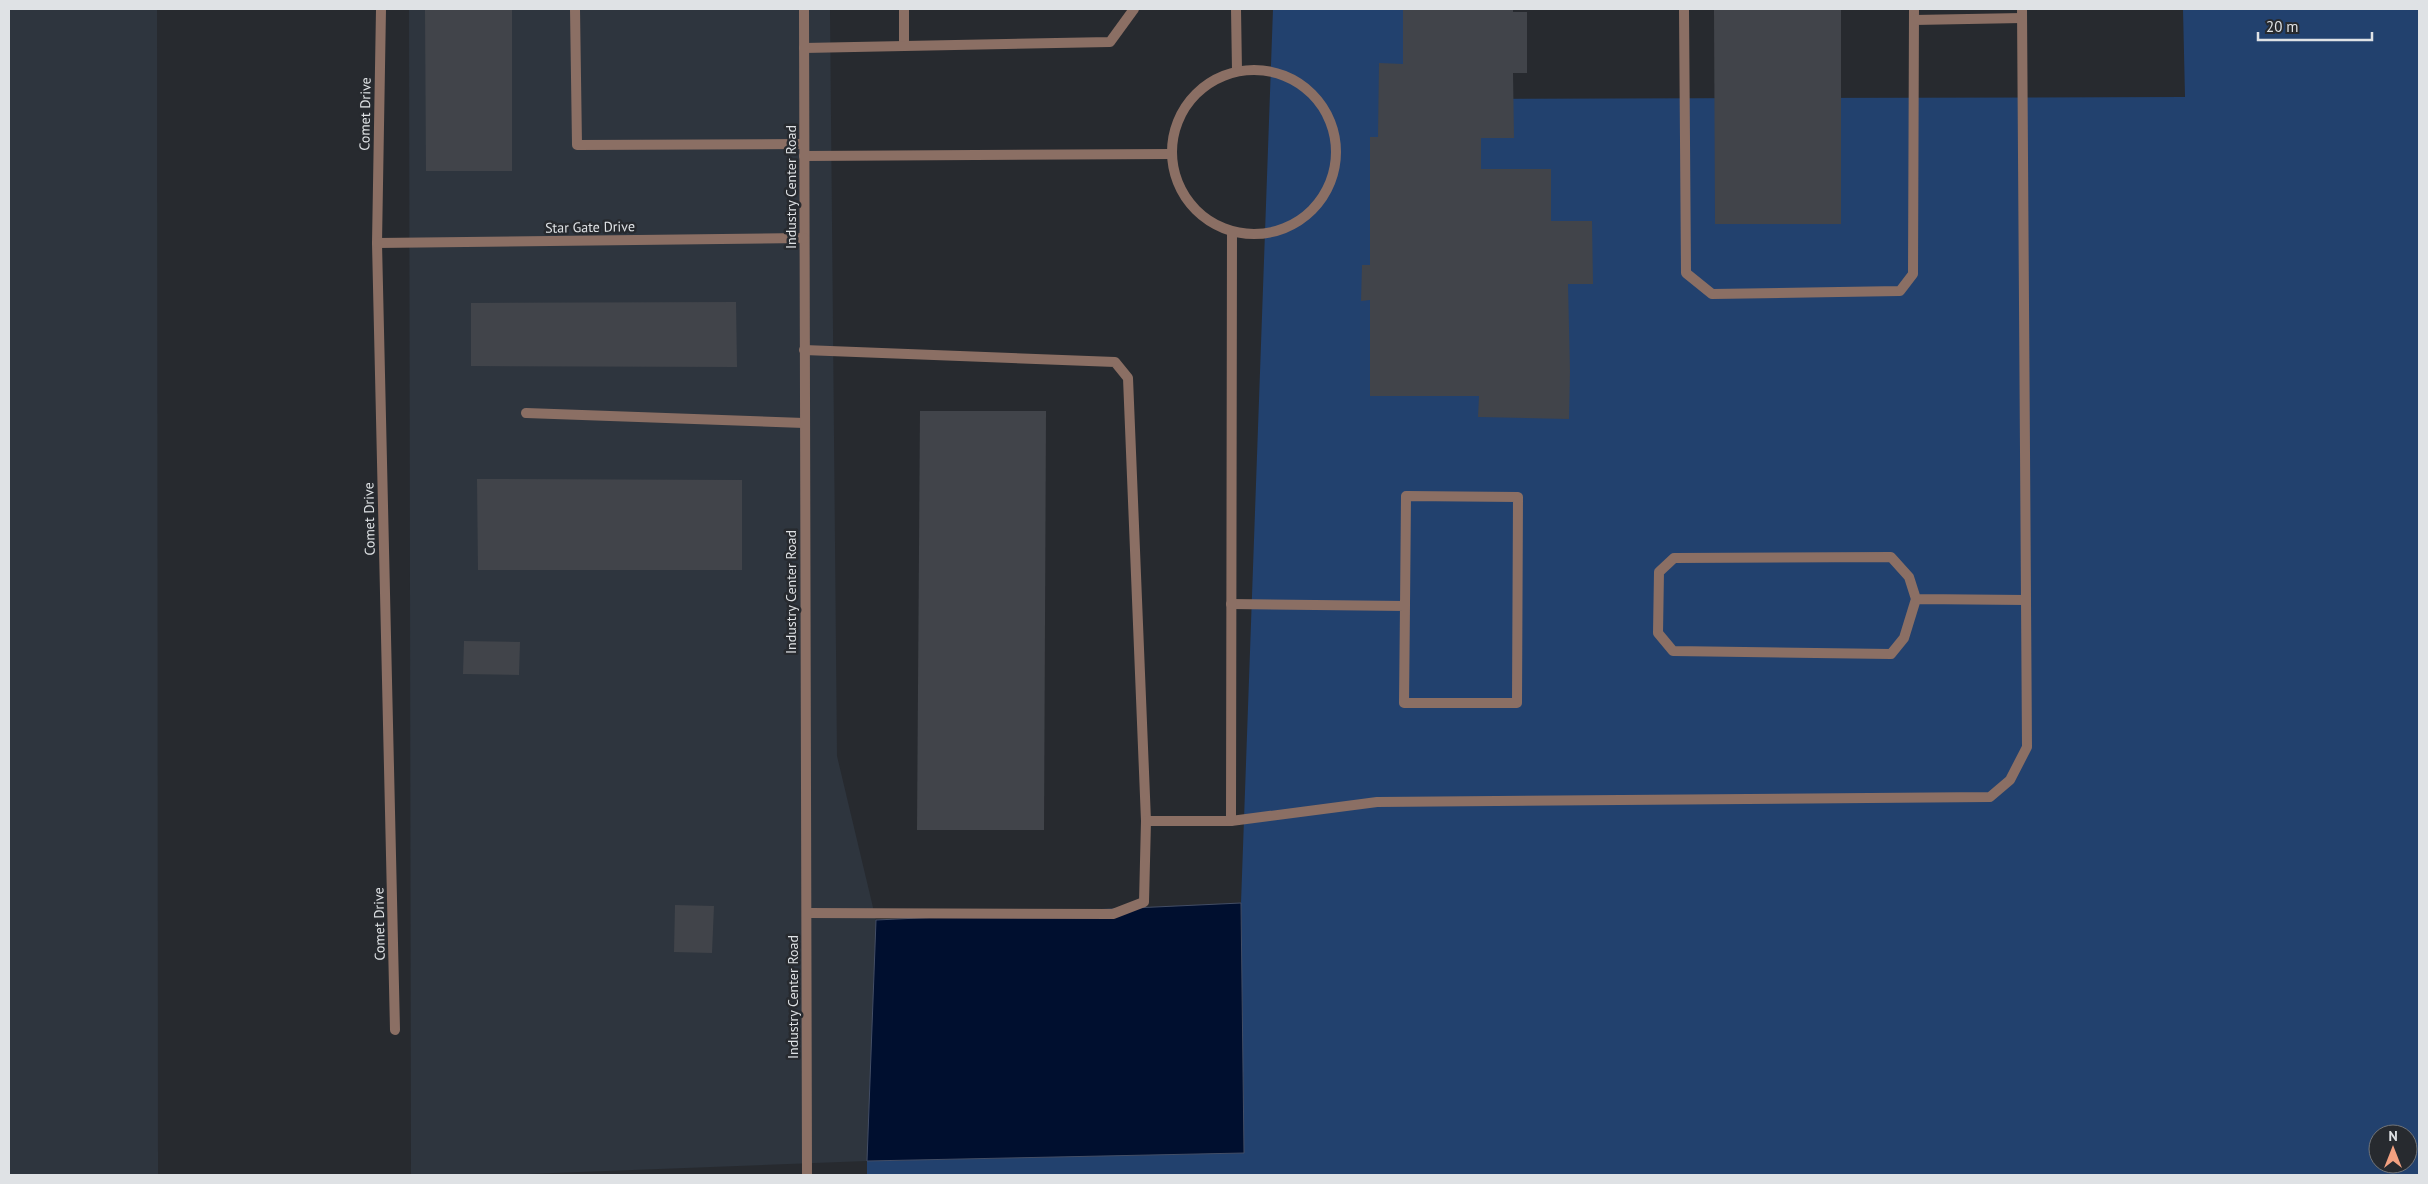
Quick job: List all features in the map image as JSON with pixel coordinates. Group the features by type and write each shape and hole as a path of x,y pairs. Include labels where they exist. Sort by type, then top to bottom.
{"street":[{"name":"Comet Drive","path":"381,9 377,243 395,1030"},
{"path":"575,9 577,145 804,144"},
{"name":"Industry Center Road","path":"804,9 807,1175"},
{"path":"904,9 904,46"},
{"path":"804,48 1110,42 1134,9"},
{"path":"1236,9 1237,72"},
{"path":"1684,9 1686,273 1712,294 1900,290 1913,274 1914,9"},
{"path":"1146,821 1230,821 1377,802 1990,797 2010,780 2027,747 2022,13 1914,20"},
{"path":"1265,70 1293,79 1315,96 1331,120 1337,147 1334,173 1324,197 1306,217 1283,229 1258,234 1232,232 1208,220 1189,203 1176,179 1172,154 1176,126 1189,101 1211,82 1237,72 1265,70"},
{"path":"804,156 1172,154"},
{"path":"1230,821 1232,232"},
{"name":"Star Gate Drive","path":"377,243 804,238"},
{"path":"804,350 1114,362 1128,378 1146,821 1144,902 1113,914 807,913"},
{"path":"526,413 804,423"},
{"path":"1406,496 1518,497 1517,703 1404,703 1405,606 1406,496"},
{"path":"1674,558 1891,558 1909,577 1916,599 1904,638 1891,654 1673,651 1658,633 1659,572 1674,558"},
{"path":"1916,599 2026,600"},
{"path":"1231,604 1405,606"}],"shaded area":[{"path":"9,9 157,9 158,1175 9,1175"},
{"path":"409,9 830,9 837,756 876,920 867,1161 499,1175 411,1175"},
{"path":"1273,9 1432,9 1455,67 1456,99 2185,97 2183,9 2419,9 2419,1175 867,1175 867,1161 1244,1152 1241,903"},
{"path":"1241,903 1244,1153 867,1161 876,920"}],"building":[{"path":"425,9 512,9 512,171 426,171"},
{"path":"1403,9 1513,9 1513,12 1527,12 1527,73 1513,73 1514,138 1481,138 1481,169 1551,169 1551,221 1592,221 1593,284 1568,284 1569,419 1478,417 1479,396 1370,396 1370,300 1361,301 1362,265 1370,265 1370,137 1378,137 1379,63 1403,64"},
{"path":"1714,9 1841,9 1841,224 1715,224"},
{"path":"736,302 737,367 471,366 471,303"},
{"path":"920,411 1046,411 1044,830 917,830"},
{"path":"477,479 742,480 742,570 478,570"},
{"path":"464,641 520,642 519,675 463,674"},
{"path":"675,905 714,906 712,953 674,952"}]}
